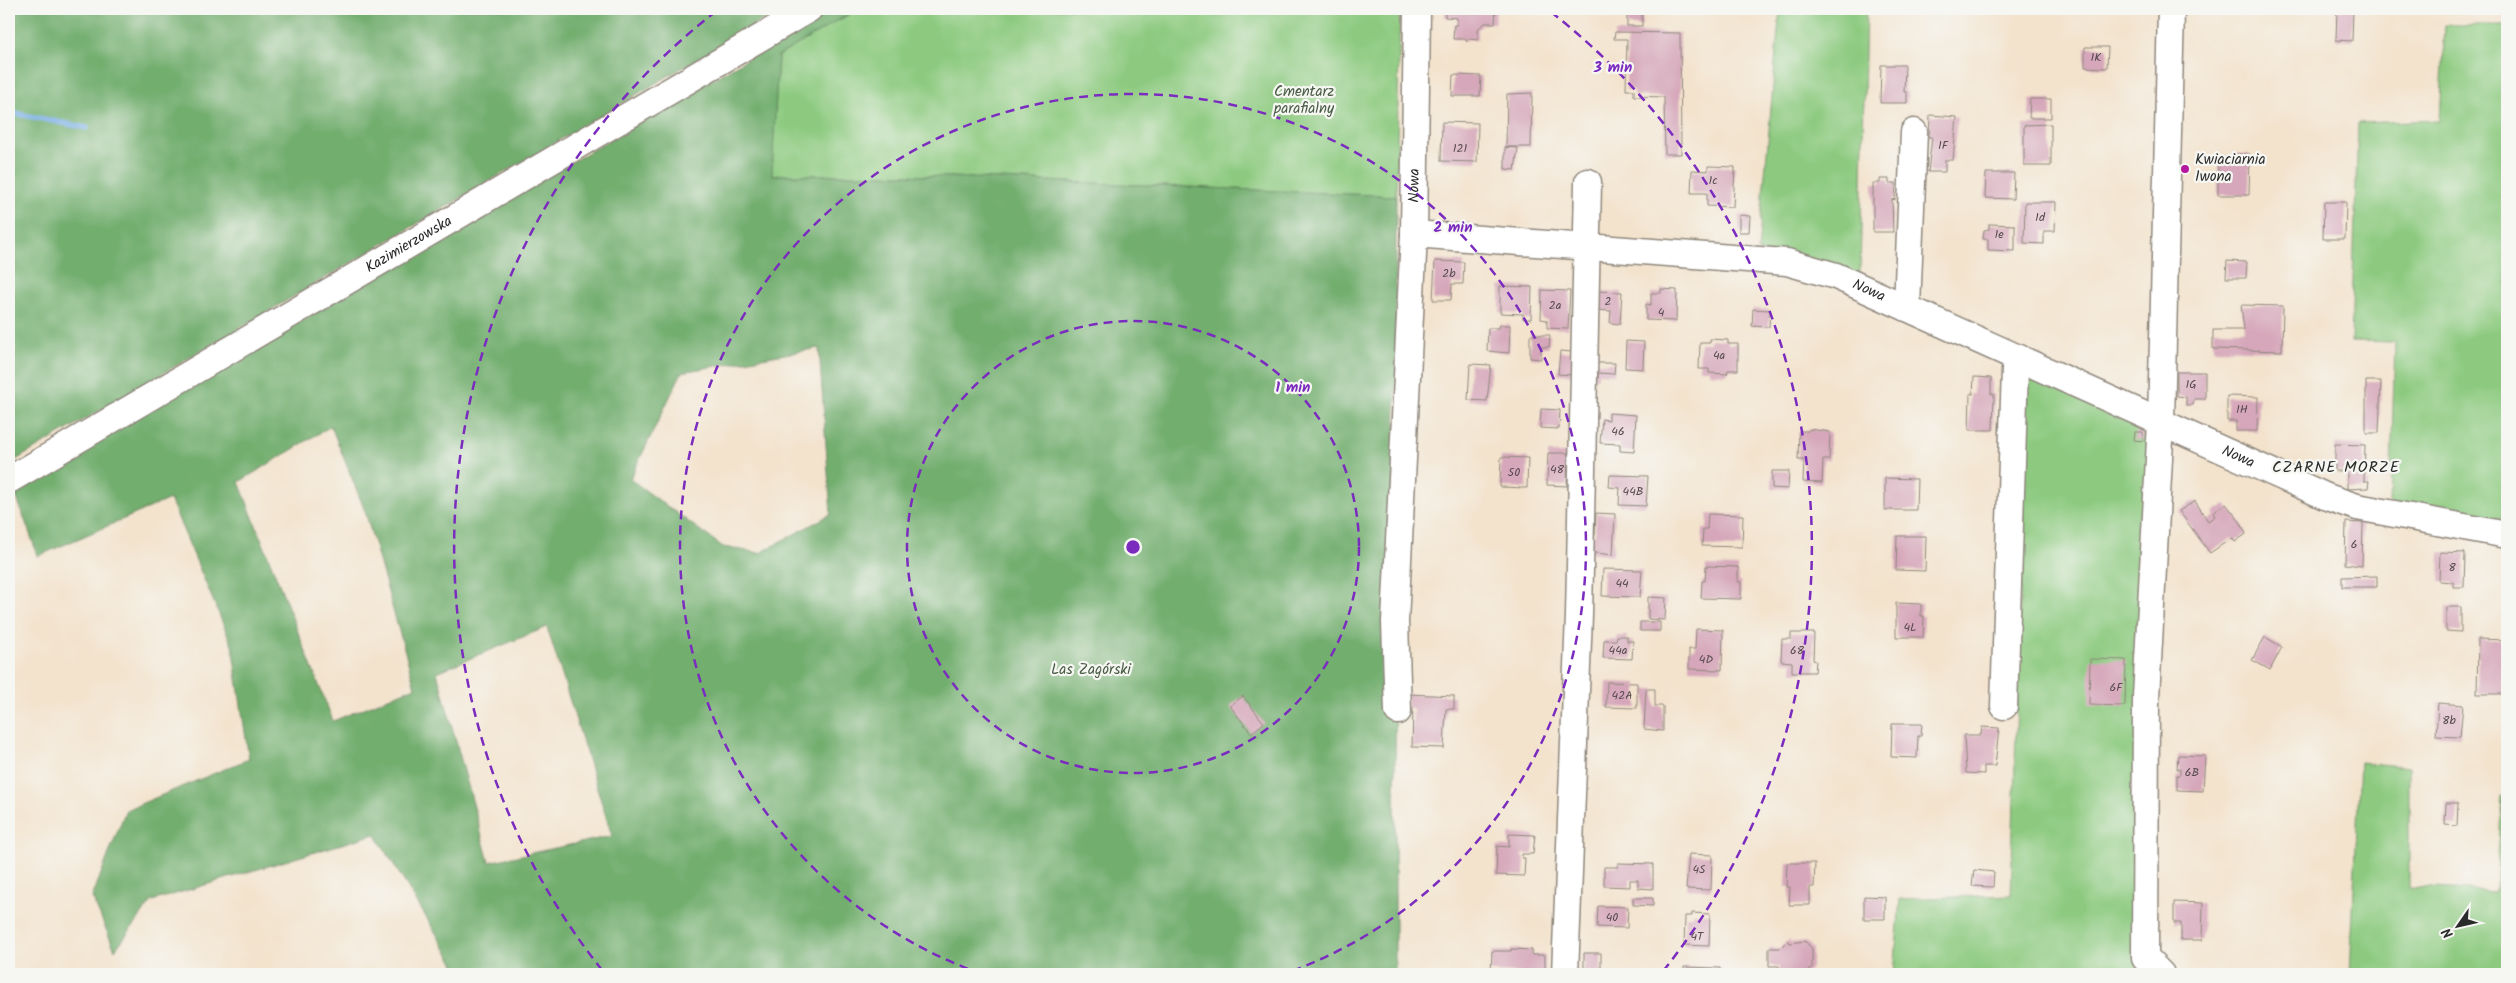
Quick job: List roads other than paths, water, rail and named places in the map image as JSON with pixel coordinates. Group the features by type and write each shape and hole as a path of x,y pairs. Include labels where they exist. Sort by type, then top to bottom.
{"street":[{"name":"Kazimierzowska","path":"9,480 809,9"},
{"name":"Nowa","path":"1416,9 1414,234 1787,262 1836,276 2306,489 2357,507 2507,535"},
{"path":"2161,974 2145,958 2146,697 2161,422 2171,9"},
{"path":"1907,308 1914,132"},
{"path":"1565,974 1579,615 1588,182"},
{"path":"1398,711 1395,622 1414,234"},
{"path":"2004,706 2015,369 2019,358"}],"waterway":[{"path":"9,112 87,128"}],"place":[{"name":"Kwiaciarnia Iwona","path":"2185,169"}],"district":[{"name":"CZARNE MORZE","path":"2336,467"}],"park label":[{"name":"Cmentarz parafialny","path":"1304,100"},
{"name":"Las Zagórski","path":"1091,670"}]}
